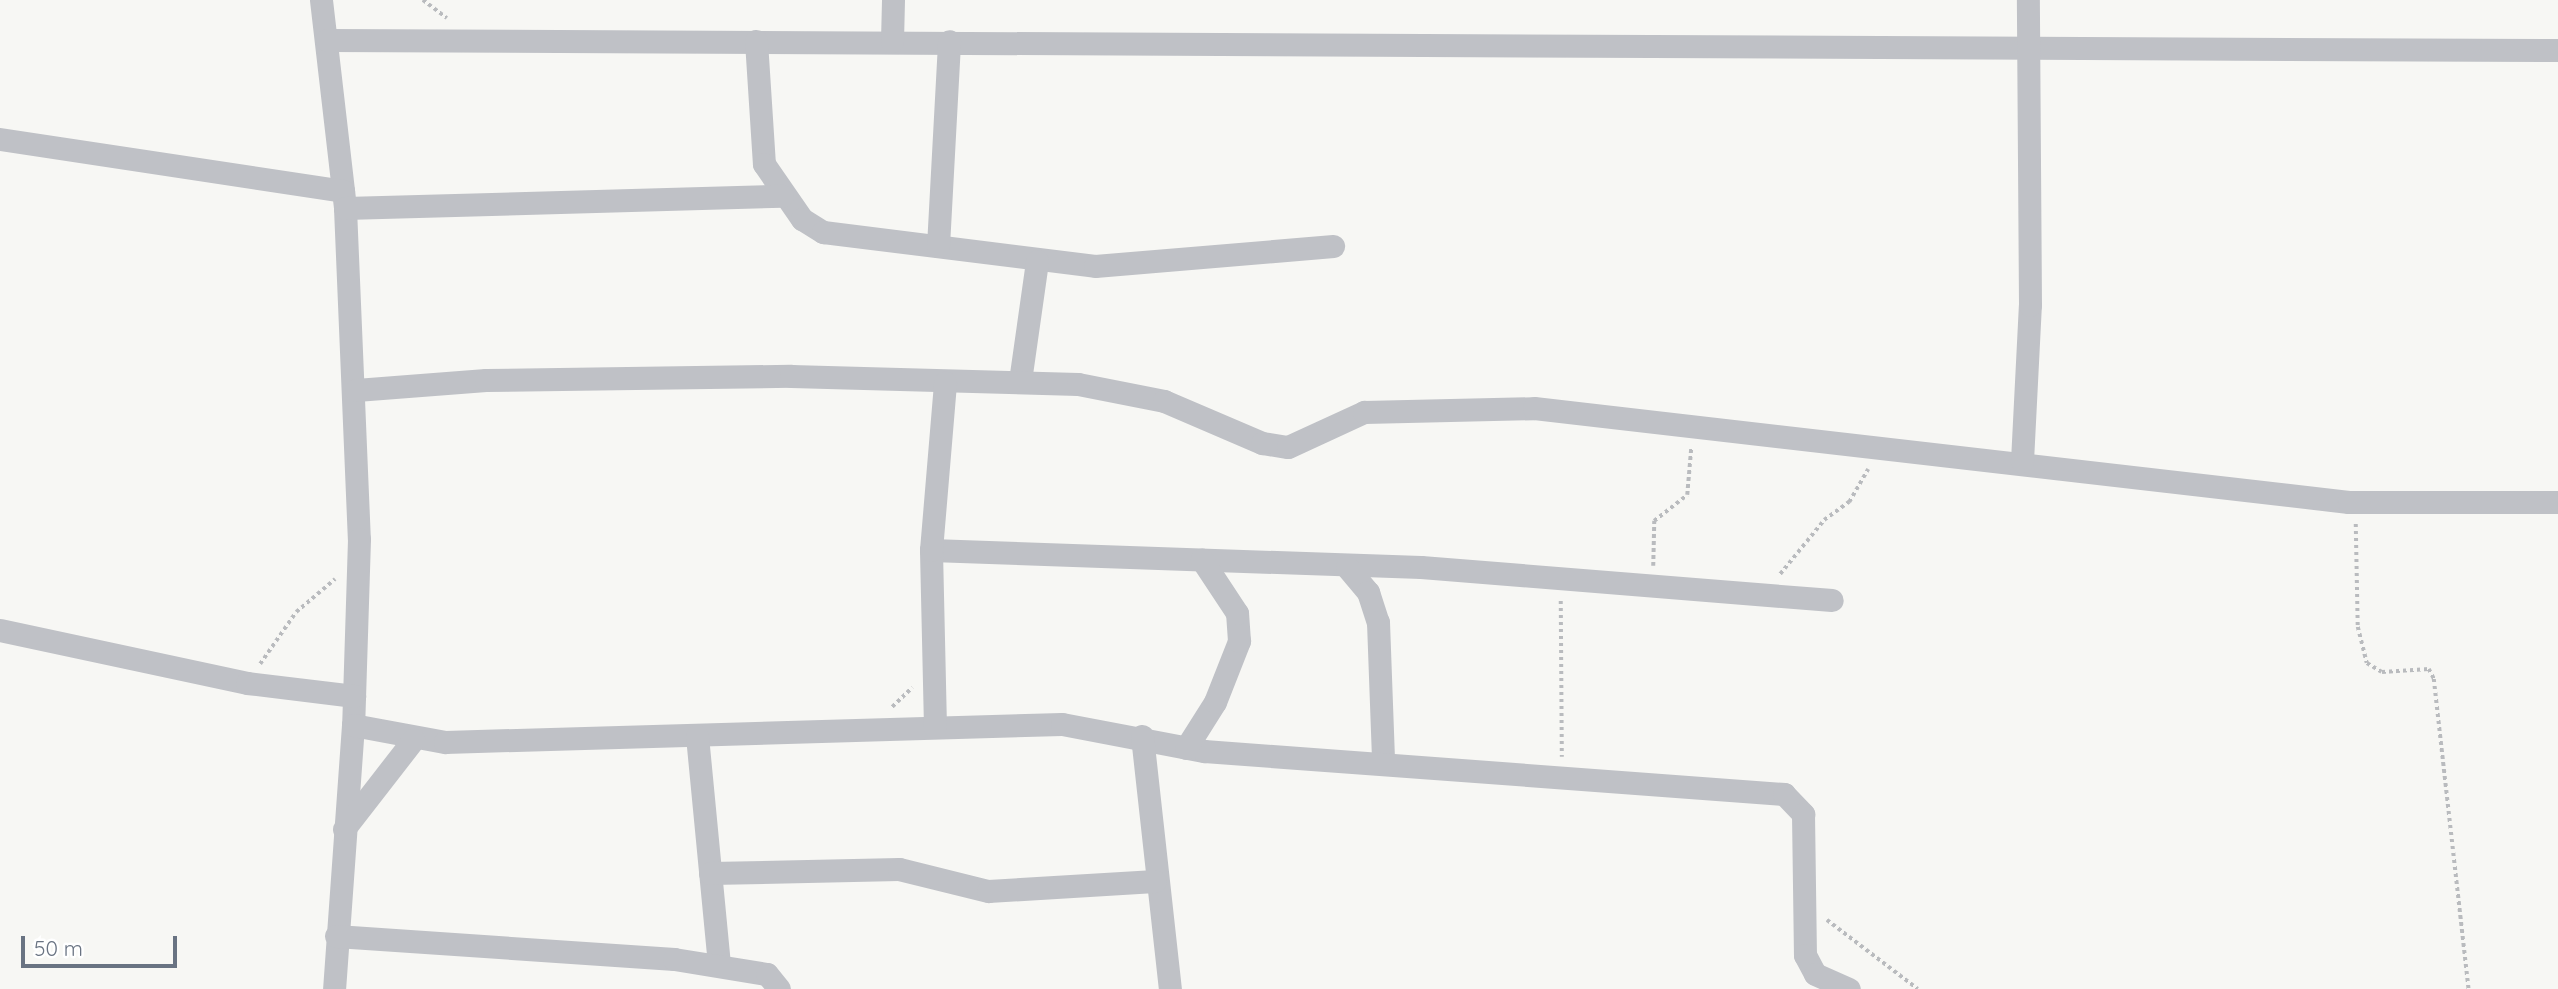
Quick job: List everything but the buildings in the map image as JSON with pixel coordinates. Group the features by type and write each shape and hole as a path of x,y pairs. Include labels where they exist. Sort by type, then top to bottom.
{"street":[{"path":"321,0 344,199 356,390 354,725 344,829 334,989"},
{"path":"892,41 893,0"},
{"path":"2022,461 2029,411 2028,0"},
{"path":"327,40 2558,50"},
{"path":"756,41 758,132 764,164 782,196 823,232 1037,261 1153,264 1333,246"},
{"path":"937,246 949,41"},
{"path":"0,139 344,199 782,196"},
{"path":"1020,382 1037,261"},
{"path":"356,390 574,379 791,376 945,383 1020,382 1121,389 1288,447 1364,412 1392,407 1534,408 1881,448 2022,461 2111,478 2349,502 2558,502"},
{"path":"935,727 930,550 945,383"},
{"path":"930,550 1347,568 1576,581 1832,600"},
{"path":"1186,748 1215,702 1239,641 1237,613 1202,560"},
{"path":"1347,568 1368,592 1378,622 1383,761"},
{"path":"0,630 247,683 355,696"},
{"path":"354,725 413,740 697,736 1062,724 1142,736 1186,748 1562,773 1790,796 1803,814 1804,901 1810,968 1849,989"},
{"path":"697,736 719,965"},
{"path":"1142,736 1155,881 1170,989"},
{"path":"344,829 413,740"},
{"path":"710,873 899,869 988,891 1155,881"},
{"path":"336,936 719,965 767,974 779,989"}],"path":[{"path":"1646,588 1653,569 1654,521 1690,488 1692,426"},
{"path":"1765,596 1790,558 1849,502 1881,448"},
{"path":"2349,502 2359,539 2358,627 2367,663 2382,672 2429,669 2434,679 2469,989"},
{"path":"247,683 296,612 357,562"},
{"path":"1562,773 1561,600 1576,581"},
{"path":"867,730 935,663"},
{"path":"1804,901 1918,989"}]}
